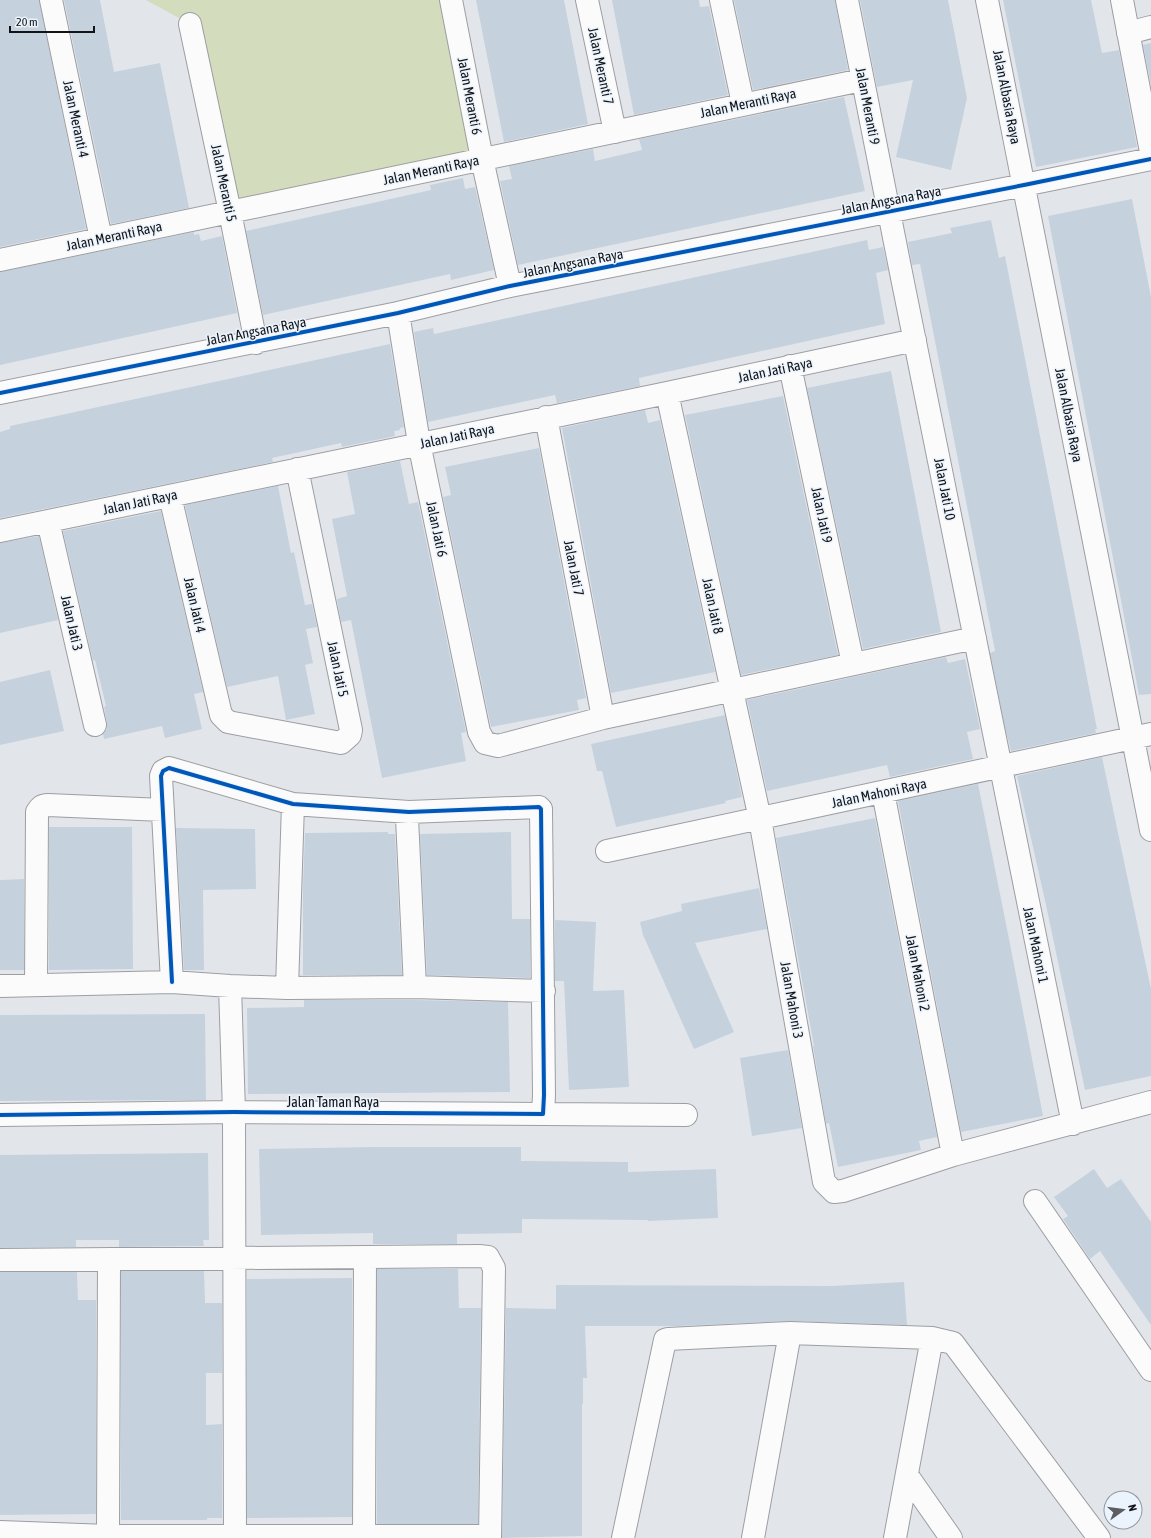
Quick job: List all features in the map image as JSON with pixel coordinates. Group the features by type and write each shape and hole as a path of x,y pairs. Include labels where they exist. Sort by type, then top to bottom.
{"street":[{"name":"Jalan Meranti 4","path":"51,0 101,239"},
{"name":"Jalan Meranti 6","path":"451,0 482,159 510,286"},
{"name":"Jalan Meranti 7","path":"587,0 615,132"},
{"path":"721,0 743,104"},
{"name":"Jalan Meranti 9","path":"846,0 889,211"},
{"name":"Jalan Albasia Raya","path":"987,0 1024,185 1142,736 1151,830"},
{"path":"1122,0 1151,152"},
{"name":"Jalan Meranti 5","path":"190,24 256,343"},
{"path":"1128,33 1151,27"},
{"name":"Jalan Meranti Raya","path":"0,260 862,80"},
{"name":"Jalan Angsana Raya","path":"0,393 256,343 398,313 510,286 1151,159"},
{"name":"Jalan Jati 10","path":"889,211 975,638 999,767"},
{"name":"Jalan Jati 6","path":"398,313 419,444 479,732 486,743 498,746 603,718"},
{"name":"Jalan Jati Raya","path":"0,531 667,393 915,340"},
{"name":"Jalan Jati 9","path":"790,366 853,664"},
{"name":"Jalan Jati 8","path":"667,393 760,818"},
{"name":"Jalan Jati 7","path":"546,417 603,718"},
{"name":"Jalan Jati 5","path":"221,715 228,722 337,742 341,742 350,735 351,730 297,469"},
{"name":"Jalan Jati 4","path":"170,496 221,715"},
{"name":"Jalan Jati 3","path":"48,521 95,725"},
{"path":"603,718 975,638"},
{"name":"Jalan Mahoni Raya","path":"607,851 1142,736"},
{"name":"Jalan Mahoni 1","path":"999,767 1073,1124"},
{"path":"172,982 161,776 168,768 293,804 409,812 539,807 541,809 544,990 543,1114"},
{"name":"Jalan Mahoni 2","path":"883,792 953,1155"},
{"path":"287,988 293,804"},
{"path":"36,985 37,812 43,805 163,810"},
{"path":"409,812 407,818 415,987"},
{"name":"Jalan Mahoni 3","path":"760,818 824,1182 834,1192 844,1191 953,1155"},
{"path":"0,986 172,982 287,988 415,987 544,990"},
{"path":"230,986 234,1112 235,1537"},
{"path":"953,1155 1151,1102"},
{"name":"Jalan Taman Raya","path":"0,1115 234,1112 686,1115"},
{"path":"1035,1202 1151,1370"},
{"path":"0,1260 480,1256 488,1257 494,1268 490,1537 108,1536 0,1532"},
{"path":"364,1536 365,1258"},
{"path":"108,1536 109,1260"},
{"path":"753,1538 790,1333"},
{"path":"623,1538 665,1340 790,1333 932,1338 953,1343 1099,1538"},
{"path":"896,1538 932,1338"},
{"path":"907,1475 951,1538"}],"green space":[{"path":"146,0 451,0 482,159 230,212 190,24"}],"building":[{"path":"0,0 39,0 86,229 0,247"},
{"path":"64,0 100,0 114,72 160,63 189,208 111,224"},
{"path":"476,0 564,0 588,124 504,142"},
{"path":"612,0 699,0 700,7 709,6 728,95 634,115"},
{"path":"734,0 835,0 848,70 753,90"},
{"path":"860,0 948,0 967,98 951,170 896,157 913,80 877,87"},
{"path":"1003,0 1091,0 1102,53 1119,50 1137,147 1036,167"},
{"path":"1151,43 1151,85 1143,45"},
{"path":"844,97 865,191 518,265 500,181 512,179 509,166 593,149 595,161 642,150 639,139"},
{"path":"463,178 465,189 475,187 494,270 451,280 450,274 263,315 246,231 431,190 430,185"},
{"path":"1132,199 1151,297 1151,694 1139,695 1048,216"},
{"path":"991,220 999,258 1005,256 1097,729 1095,729 1096,733 1011,751 990,653 995,651 920,264 912,265 908,242 952,233 950,228"},
{"path":"194,232 194,235 199,234 201,241 222,236 237,313 0,365 0,272"},
{"path":"867,240 869,250 883,247 888,270 876,273 885,324 639,378 640,386 557,403 555,395 428,422 414,332 433,328 434,334"},
{"path":"390,344 404,427 400,428 400,430 394,431 395,436 342,447 341,443 272,458 273,462 0,518 0,432 10,429 10,426"},
{"path":"891,371 941,632 863,649 807,388"},
{"path":"783,396 838,655 741,675 685,415"},
{"path":"645,410 648,423 660,420 715,672 611,693 562,428"},
{"path":"539,448 586,698 577,700 579,710 491,727 443,497 451,495 445,467"},
{"path":"400,461 409,504 418,502 466,732 461,733 466,761 382,778 351,620 341,622 337,599 347,596 332,519 355,514 347,472"},
{"path":"278,486 291,553 294,552 305,605 312,604 317,627 306,629 313,663 305,665 315,714 286,720 278,676 227,687 185,505"},
{"path":"161,511 203,692 194,694 202,729 165,738 162,726 104,739 103,734 107,729 104,707 106,706 95,660 93,661 63,531"},
{"path":"39,536 58,620 0,633 0,543"},
{"path":"946,657 948,663 965,659 980,729 967,732 973,759 890,777 887,765 767,791 747,700"},
{"path":"50,670 64,731 0,745 0,682"},
{"path":"725,715 742,797 725,801 726,803 616,827 602,771 597,771 591,744"},
{"path":"1102,757 1151,989 1151,1076 1085,1090 1017,776"},
{"path":"978,784 1043,1116 961,1132 898,801"},
{"path":"875,818 937,1137 919,1141 921,1150 838,1167 829,1123 826,1124 814,1046 776,838"},
{"path":"49,827 132,827 133,969 49,970"},
{"path":"176,828 255,829 256,889 203,890 204,970 184,970"},
{"path":"388,832 388,834 395,834 402,975 303,975 303,885 305,833"},
{"path":"511,832 512,919 530,919 530,978 427,975 420,834"},
{"path":"24,879 24,970 0,970 0,880"},
{"path":"759,888 767,929 695,943 734,1032 694,1049 643,935 640,922 682,911 681,904"},
{"path":"555,920 596,922 593,991 624,990 629,1087 569,1090 564,981 555,981"},
{"path":"304,1000 508,1002 510,1092 248,1094 247,1008 304,1007"},
{"path":"205,1014 206,1100 0,1101 0,1015"},
{"path":"788,1050 802,1128 752,1136 740,1058"},
{"path":"521,1147 521,1161 628,1162 628,1172 716,1169 718,1218 648,1221 522,1219 522,1233 457,1234 457,1244 373,1244 373,1233 261,1235 259,1149"},
{"path":"208,1153 209,1240 203,1240 204,1246 119,1247 119,1240 76,1240 76,1247 0,1248 0,1155"},
{"path":"1094,1169 1107,1188 1121,1179 1151,1222 1151,1325 1100,1251 1090,1259 1063,1219 1068,1216 1054,1197"},
{"path":"377,1269 458,1269 459,1308 481,1308 478,1524 377,1524"},
{"path":"121,1271 204,1271 205,1303 222,1303 222,1373 206,1373 206,1425 222,1424 222,1518 207,1518 207,1520 121,1520"},
{"path":"0,1272 77,1272 78,1300 96,1300 96,1514 0,1515"},
{"path":"352,1278 352,1517 247,1518 247,1279"},
{"path":"904,1282 907,1325 789,1321 678,1326 585,1326 587,1378 583,1378 582,1404 582,1536 502,1538 506,1308 556,1309 556,1285 832,1286"}],"cycle path":[{"path":"0,393 398,313 510,286 1151,159"},
{"path":"0,1115 234,1112 543,1114 541,809 539,807 409,812 293,804 169,768 163,771 161,776 172,982"}]}
